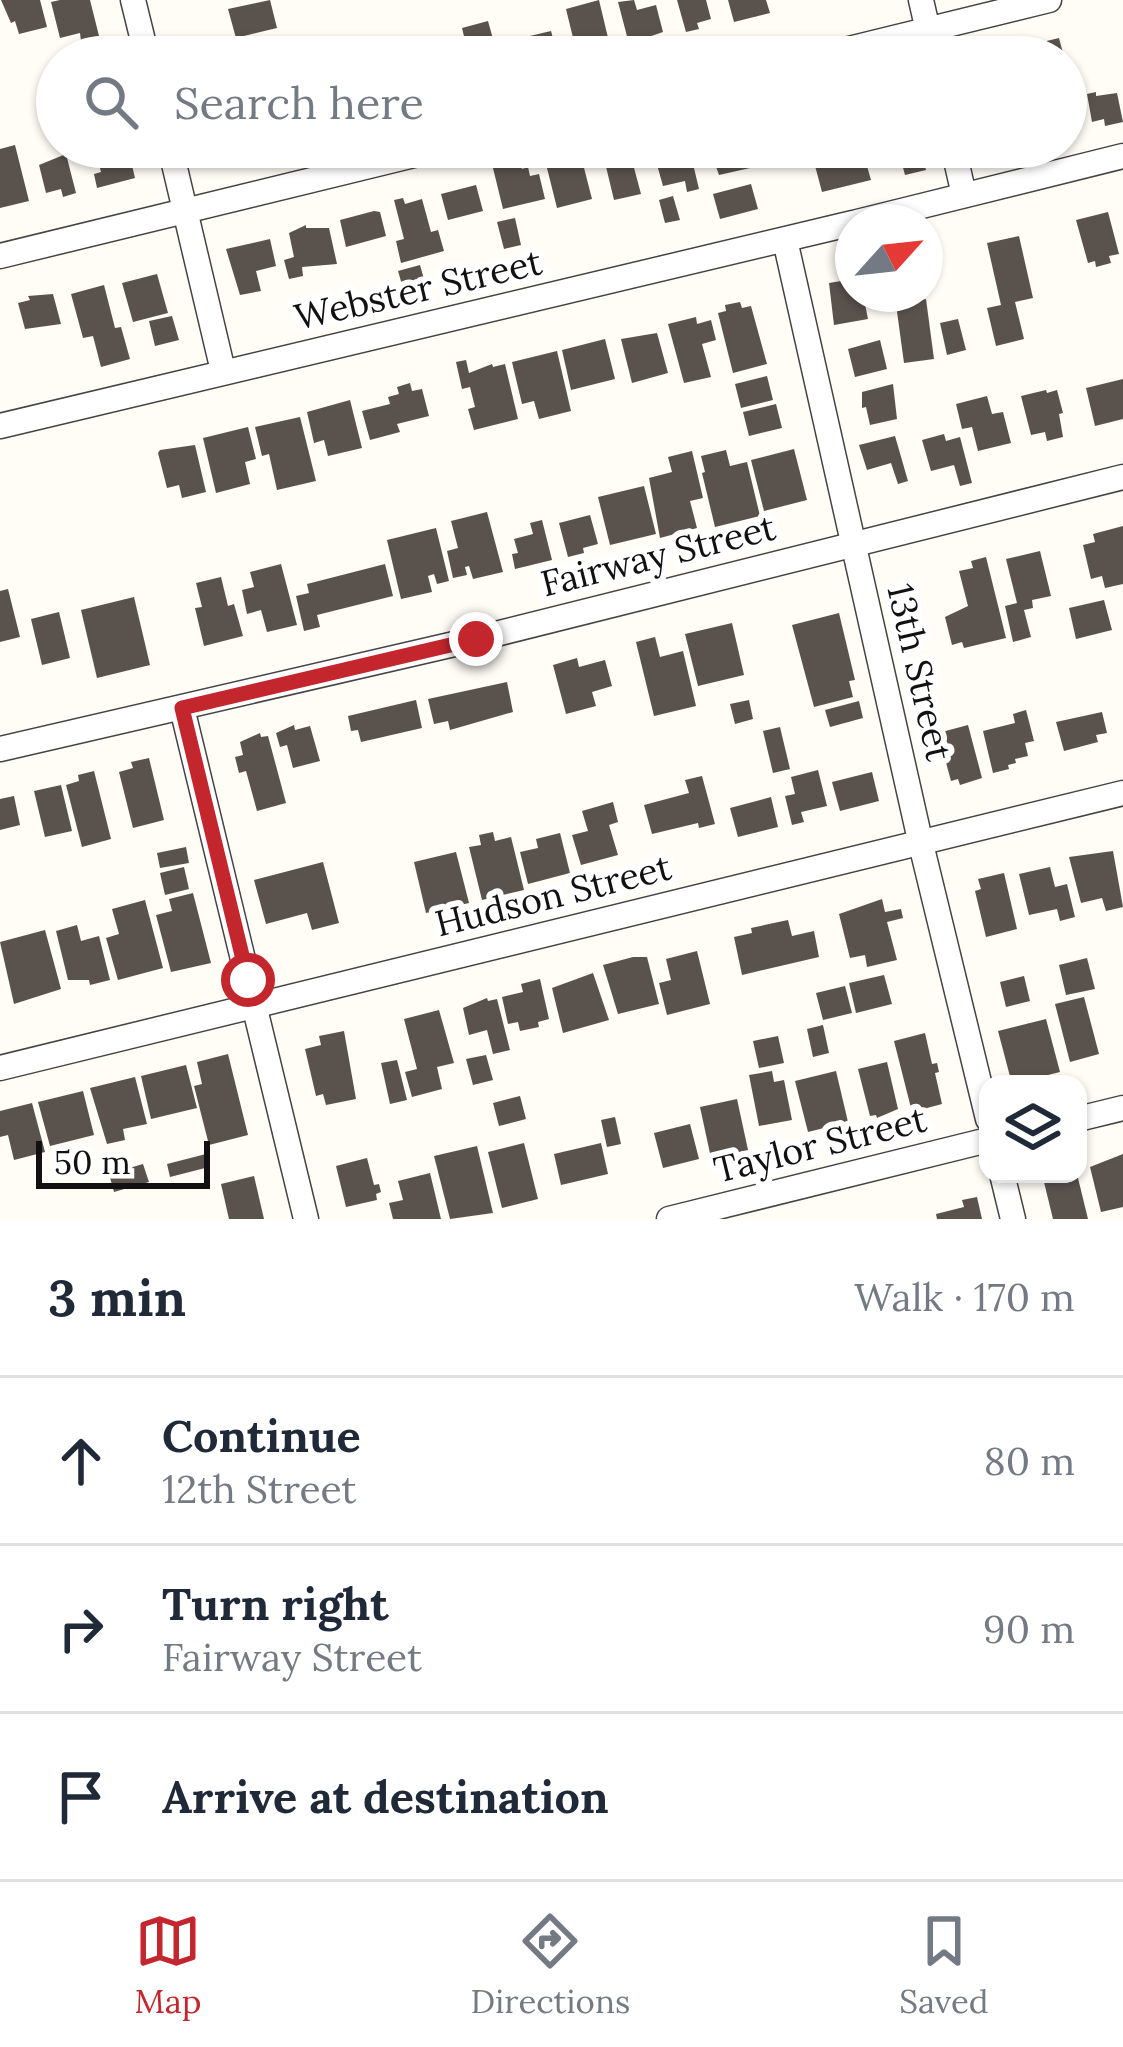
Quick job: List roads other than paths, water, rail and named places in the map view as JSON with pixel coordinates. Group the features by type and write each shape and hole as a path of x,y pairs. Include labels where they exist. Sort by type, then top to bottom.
{"street":[{"path":"134,0 142,36"},
{"path":"920,0 929,36"},
{"path":"903,36 1049,0"},
{"name":"Webster Street","path":"1087,165 1123,156"},
{"path":"175,168 223,371"},
{"path":"0,256 361,168"},
{"path":"958,168 964,195"},
{"name":"Webster Street","path":"928,204 1074,168"},
{"name":"Webster Street","path":"0,426 835,227"},
{"name":"13th Street","path":"785,240 979,1082"},
{"name":"Fairway Street","path":"0,749 476,639 1123,477"},
{"path":"182,708 307,1219"},
{"name":"Hudson Street","path":"0,1068 1123,793"},
{"path":"1087,1117 1123,1108"},
{"name":"Taylor Street","path":"669,1219 979,1142"},
{"path":"1004,1183 1013,1219"}]}
